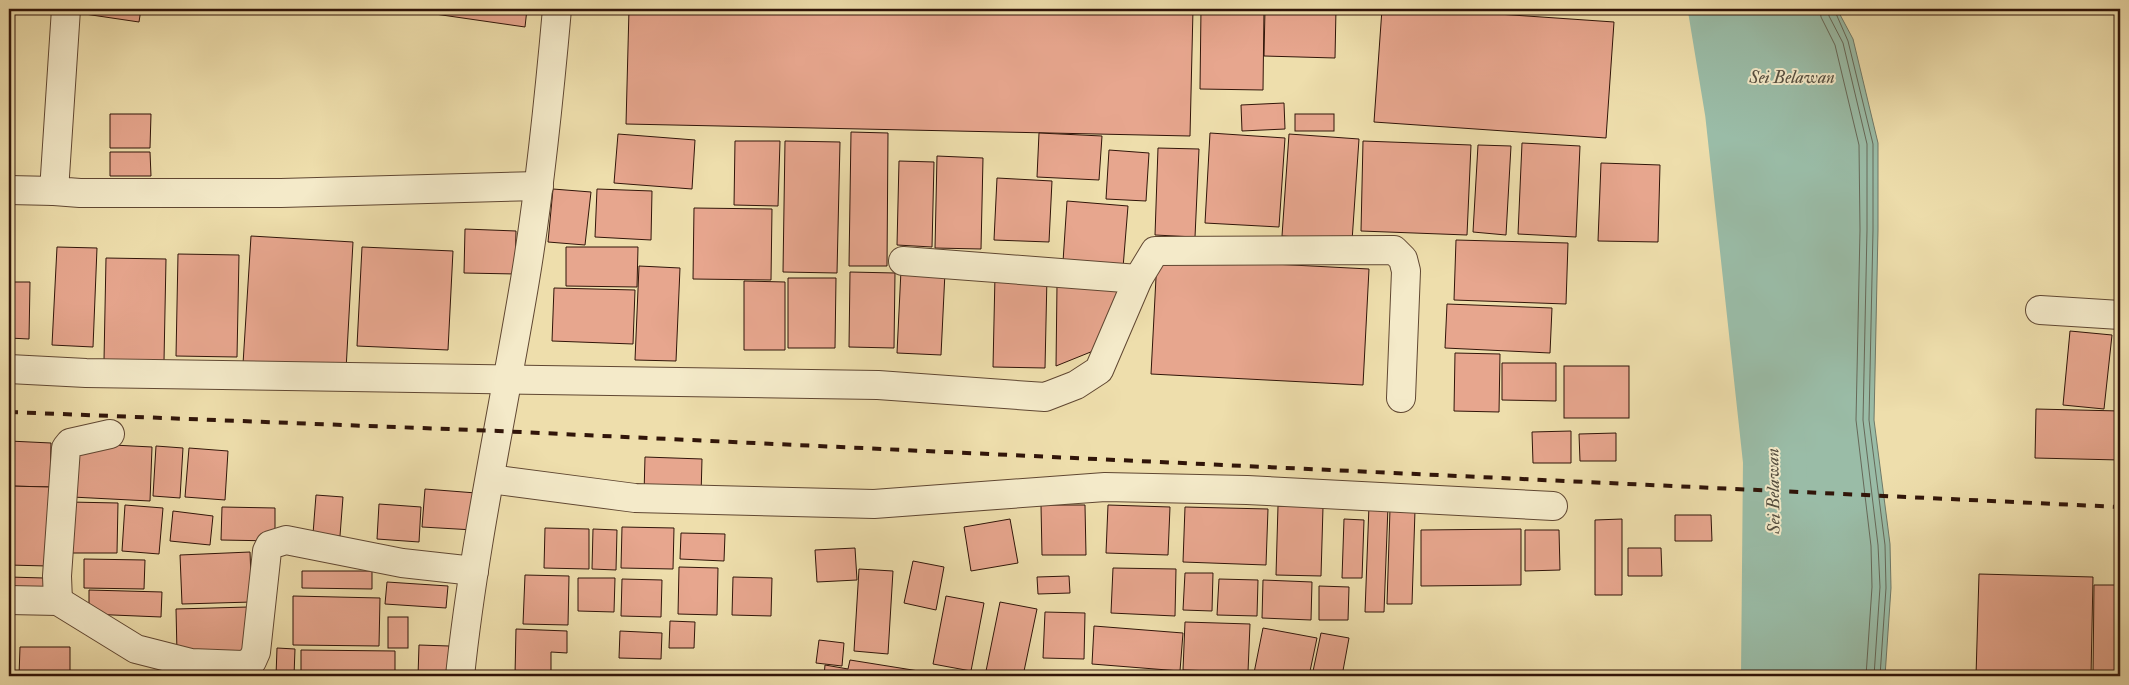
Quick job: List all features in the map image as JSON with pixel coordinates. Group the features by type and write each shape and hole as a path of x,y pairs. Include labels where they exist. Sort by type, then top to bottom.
{"street":[{"path":"54,191 66,9"},
{"path":"460,676 474,570 539,186 557,9"},
{"path":"9,190 80,193 281,193 539,186"},
{"path":"9,369 86,372 878,385 1045,396 1076,385 1099,370 1138,279 1155,251 1394,250 1404,259 1406,271 1401,398"},
{"path":"903,261 1138,279"},
{"path":"2040,310 2120,315"},
{"path":"58,601 57,576 66,448 70,443 110,434"},
{"path":"490,479 635,498 874,504 1105,487 1248,490 1553,506"},
{"path":"9,600 58,601 136,649 191,663 243,665 252,661 256,652 267,551 270,545 286,540 402,563 474,570"}],"water":[{"name":"Sei Belawan","path":"1698,9 1837,9 1853,39 1878,143 1874,420 1890,544 1891,588 1885,676 1781,676 1781,585 1770,332 1747,166 1712,45"}],"building":[{"path":"79,9 141,9 139,22 78,13"},
{"path":"428,9 527,9 525,27 428,13"},
{"path":"629,9 1193,9 1190,136 626,124"},
{"path":"1201,9 1264,9 1263,90 1200,89"},
{"path":"1265,9 1336,9 1335,58 1264,56"},
{"path":"1382,9 1425,9 1614,22 1606,138 1374,122"},
{"path":"1284,103 1285,129 1242,131 1241,105"},
{"path":"110,114 151,114 150,148 110,148"},
{"path":"1295,114 1334,114 1334,131 1295,131"},
{"path":"851,132 888,133 887,266 849,266"},
{"path":"1039,133 1102,136 1099,180 1037,177"},
{"path":"1210,133 1285,138 1279,227 1205,223"},
{"path":"618,134 695,140 692,189 614,183"},
{"path":"1289,134 1359,139 1352,241 1282,236"},
{"path":"735,141 780,141 778,206 734,205"},
{"path":"785,141 840,142 837,273 783,272"},
{"path":"1363,141 1471,145 1467,235 1361,231"},
{"path":"1522,143 1580,146 1576,237 1518,234"},
{"path":"1478,145 1511,146 1506,235 1473,232"},
{"path":"1158,148 1199,149 1195,237 1155,235"},
{"path":"1109,150 1149,153 1146,201 1106,199"},
{"path":"110,152 150,152 151,176 110,176"},
{"path":"937,156 983,158 981,249 935,248"},
{"path":"899,161 934,162 932,247 897,245"},
{"path":"1601,163 1660,165 1658,242 1598,241"},
{"path":"997,178 1052,181 1049,242 994,240"},
{"path":"553,189 591,192 585,245 548,242"},
{"path":"597,189 652,191 651,240 595,237"},
{"path":"1067,201 1128,206 1123,268 1063,262"},
{"path":"694,208 772,209 771,280 693,279"},
{"path":"465,229 516,231 515,274 464,273"},
{"path":"251,236 353,242 346,370 243,364"},
{"path":"1456,240 1568,243 1566,304 1454,300"},
{"path":"57,247 97,248 93,347 52,345"},
{"path":"362,247 453,251 448,350 357,346"},
{"path":"566,247 638,247 637,287 566,286"},
{"path":"178,254 239,255 237,357 176,356"},
{"path":"106,258 166,259 164,361 104,360"},
{"path":"1157,258 1369,269 1363,385 1151,374"},
{"path":"639,266 680,268 676,361 635,360"},
{"path":"901,270 945,272 941,355 897,353"},
{"path":"850,272 895,273 894,348 849,347"},
{"path":"995,275 1047,276 1045,368 993,367"},
{"path":"788,278 836,278 835,348 788,348"},
{"path":"744,281 785,282 785,350 744,350"},
{"path":"9,282 30,282 29,339 9,338"},
{"path":"1057,285 1122,288 1103,347 1056,366"},
{"path":"554,288 635,290 633,344 552,341"},
{"path":"1447,304 1552,308 1550,353 1445,348"},
{"path":"2070,331 2112,335 2104,409 2063,405"},
{"path":"1455,353 1500,354 1499,412 1454,411"},
{"path":"1502,363 1556,363 1556,401 1502,400"},
{"path":"1564,366 1629,366 1629,418 1564,418"},
{"path":"2036,409 2120,411 2120,460 2035,458"},
{"path":"1571,431 1571,463 1533,463 1532,432"},
{"path":"1616,433 1616,461 1580,461 1579,434"},
{"path":"9,441 51,443 50,487 9,486"},
{"path":"74,443 152,447 150,501 72,497"},
{"path":"156,446 183,448 180,498 153,496"},
{"path":"189,448 228,451 225,500 185,497"},
{"path":"645,457 702,459 701,496 644,494"},
{"path":"9,486 50,487 47,566 9,565"},
{"path":"425,489 476,493 474,530 422,527"},
{"path":"316,495 343,497 340,536 313,534"},
{"path":"69,502 118,503 117,553 68,553"},
{"path":"379,504 421,507 419,542 377,539"},
{"path":"125,505 163,508 159,554 122,551"},
{"path":"1041,505 1085,505 1086,555 1042,555"},
{"path":"1108,505 1170,507 1168,555 1106,553"},
{"path":"1369,505 1388,506 1384,612 1365,612"},
{"path":"1278,506 1323,507 1321,576 1276,575"},
{"path":"222,507 275,508 275,541 221,540"},
{"path":"1185,507 1268,509 1266,565 1183,562"},
{"path":"1390,509 1415,510 1412,604 1387,604"},
{"path":"173,511 213,516 210,545 170,541"},
{"path":"1675,515 1711,515 1712,541 1675,541"},
{"path":"1010,519 1018,563 971,571 964,527"},
{"path":"1344,519 1364,520 1362,578 1342,578"},
{"path":"1622,519 1622,595 1595,595 1595,520"},
{"path":"622,527 674,528 673,569 621,568"},
{"path":"545,528 589,529 589,569 544,568"},
{"path":"593,529 617,530 616,570 592,569"},
{"path":"1521,529 1521,585 1421,586 1421,530"},
{"path":"1525,530 1559,530 1560,570 1525,571"},
{"path":"681,533 725,534 724,561 680,559"},
{"path":"855,548 857,580 817,582 815,550"},
{"path":"1628,548 1661,548 1662,576 1628,576"},
{"path":"250,552 252,602 182,604 180,555"},
{"path":"84,559 145,560 144,589 84,588"},
{"path":"913,561 944,567 936,610 904,603"},
{"path":"679,567 718,568 717,615 678,614"},
{"path":"1113,568 1176,569 1175,616 1111,613"},
{"path":"859,569 893,571 888,654 854,651"},
{"path":"302,571 372,571 372,589 302,588"},
{"path":"1185,573 1213,573 1212,611 1183,610"},
{"path":"1979,574 2093,577 2091,676 1976,676"},
{"path":"525,575 569,576 568,625 523,624"},
{"path":"1069,576 1070,593 1038,594 1037,577"},
{"path":"9,577 44,578 44,593 9,592"},
{"path":"733,577 772,578 771,616 732,615"},
{"path":"578,578 615,578 614,612 578,611"},
{"path":"622,579 662,580 661,617 621,616"},
{"path":"1219,579 1258,580 1257,616 1217,615"},
{"path":"1263,580 1312,582 1311,620 1262,618"},
{"path":"387,582 448,586 446,608 385,604"},
{"path":"2094,585 2120,585 2120,676 2093,676"},
{"path":"1319,586 1349,587 1348,620 1319,620"},
{"path":"89,590 162,592 161,617 89,614"},
{"path":"293,596 380,598 379,646 293,645"},
{"path":"946,596 984,603 971,671 933,664"},
{"path":"1000,602 1037,609 1023,676 985,676"},
{"path":"248,607 249,652 177,653 176,609"},
{"path":"1045,612 1085,613 1084,659 1043,658"},
{"path":"388,617 408,617 408,648 388,648"},
{"path":"670,621 695,622 694,648 669,648"},
{"path":"1185,622 1250,624 1248,672 1183,670"},
{"path":"1094,626 1183,633 1180,671 1092,664"},
{"path":"1263,628 1317,638 1309,676 1269,676 1254,673"},
{"path":"516,629 567,631 567,653 551,652 551,676 515,675"},
{"path":"620,631 662,633 661,659 619,658"},
{"path":"1321,633 1349,638 1342,676 1312,676"},
{"path":"819,640 844,643 842,666 816,663"},
{"path":"419,645 449,646 447,676 418,676"},
{"path":"20,647 70,647 70,676 19,676"},
{"path":"277,648 295,649 294,676 276,676"},
{"path":"301,650 395,651 395,675 301,674"},
{"path":"850,660 925,672 924,676 824,676 825,665 848,669"}],"waterway":[{"name":"Sei Belawan","path":"1720,9 1737,112 1775,461 1773,676"}],"railway":[{"path":"9,412 498,431 2120,507"}]}
